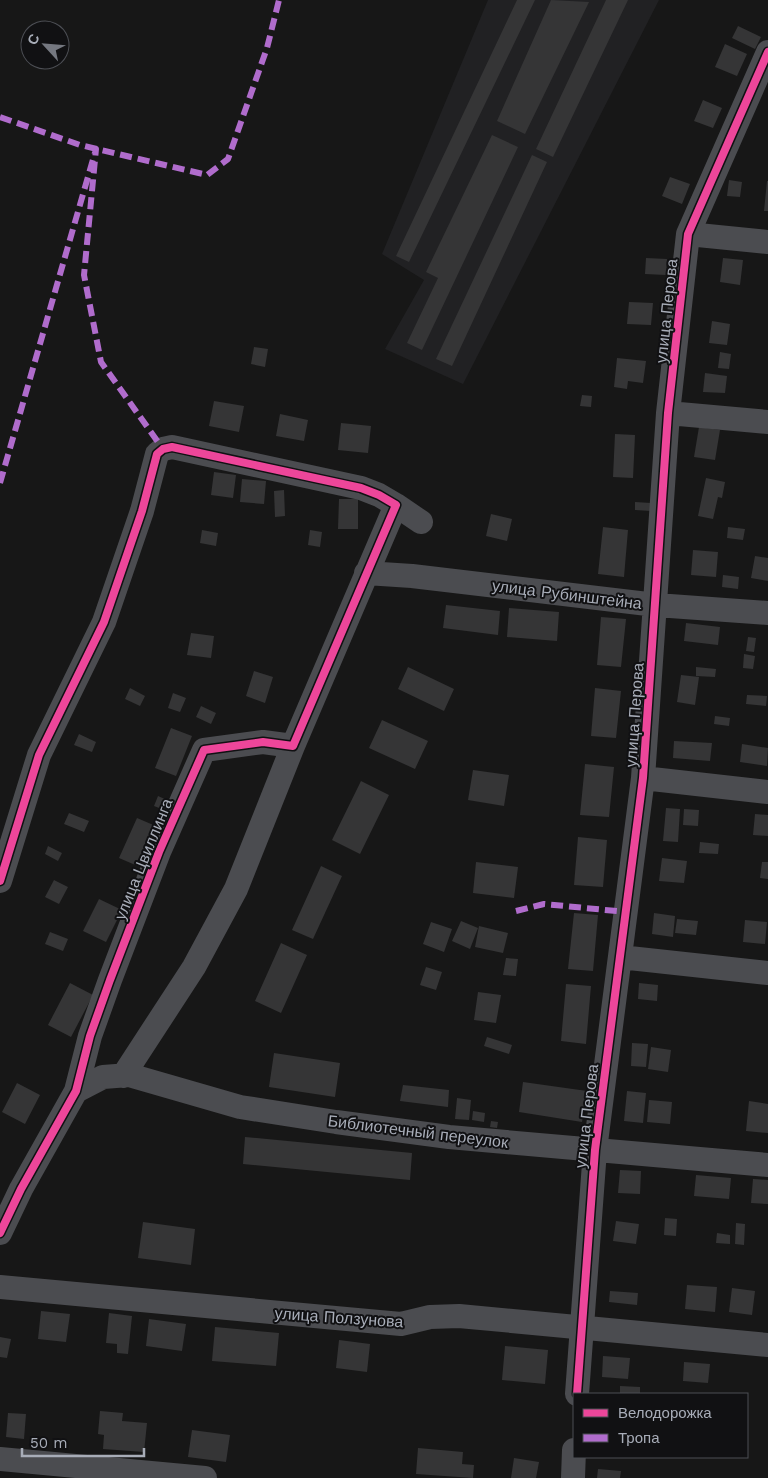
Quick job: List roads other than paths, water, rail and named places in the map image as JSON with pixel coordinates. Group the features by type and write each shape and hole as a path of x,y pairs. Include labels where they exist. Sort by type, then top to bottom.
{"street":[{"name":"улица Перова","path":"578,1393 581,1328 595,1150 643,778 668,413 688,234 768,52"},
{"path":"688,234 768,242"},
{"path":"668,413 768,422"},
{"path":"0,881 40,755 104,622 142,511 157,454 163,449 172,447 361,488 379,495 421,522"},
{"path":"123,1076 194,967 236,889 293,746 396,505"},
{"name":"улица Рубинштейна","path":"366,573 412,576 656,605 768,613"},
{"name":"улица Цвиллинга","path":"0,1233 22,1189 76,1092 90,1036 110,980 158,852 204,750 263,742 293,746"},
{"path":"643,778 768,792"},
{"path":"620,957 768,973"},
{"name":"Библиотечный переулок","path":"76,1092 103,1078 129,1075 240,1107 450,1137 768,1165"},
{"name":"улица Ползунова","path":"0,1286 401,1324 430,1317 459,1316 768,1345"},
{"path":"573,1478 574,1458"},
{"path":"0,1459 205,1478"}]}
